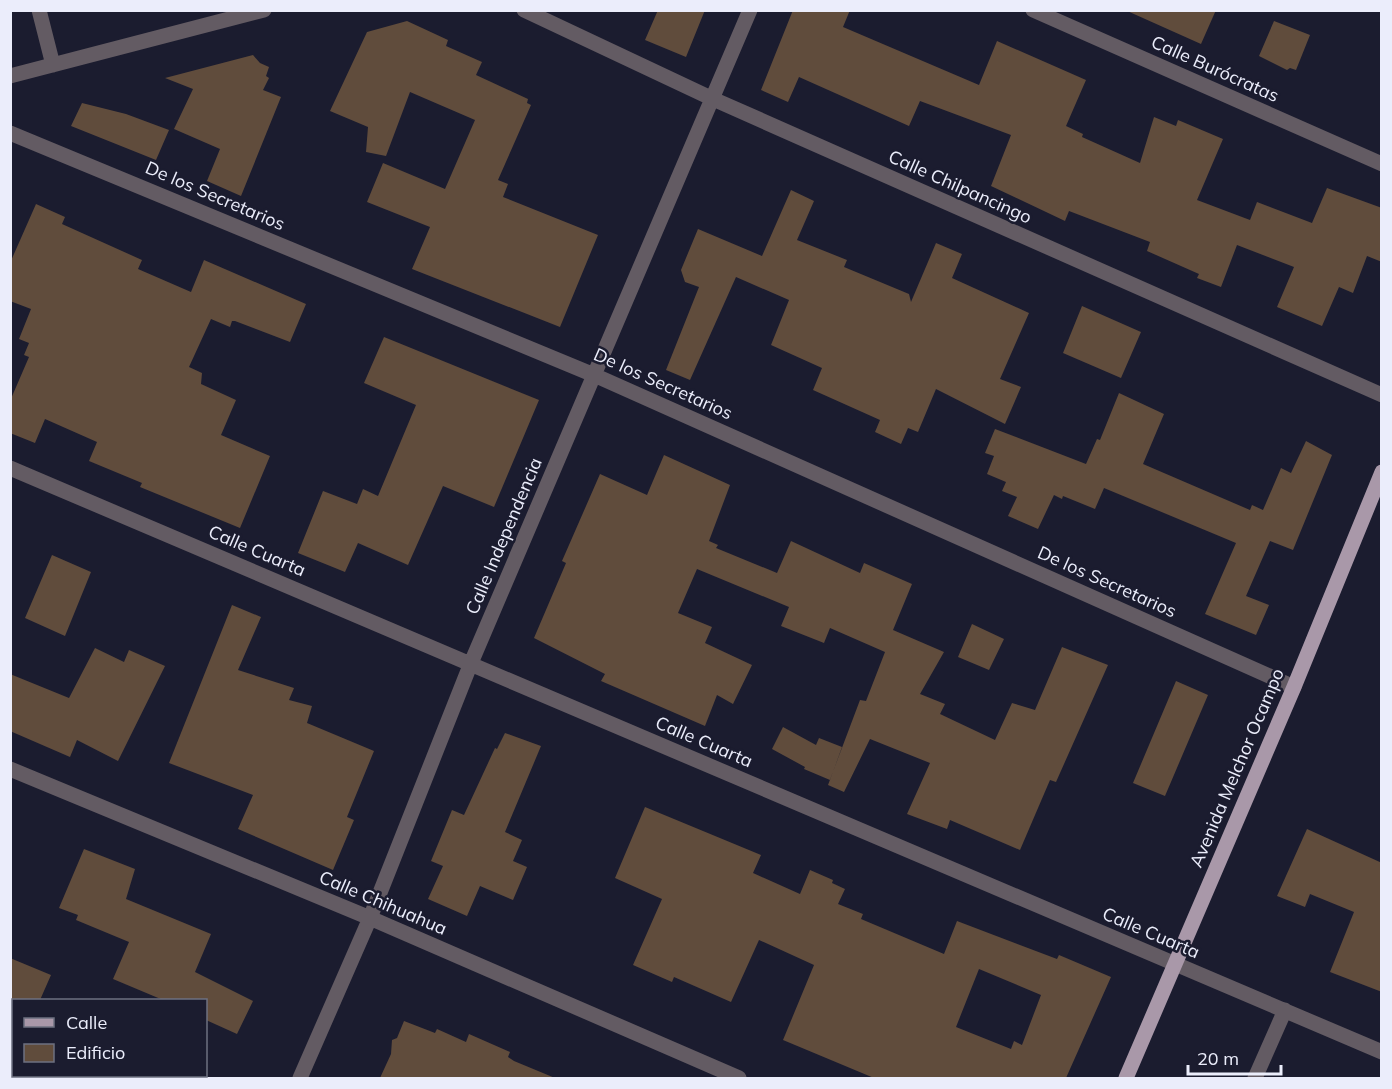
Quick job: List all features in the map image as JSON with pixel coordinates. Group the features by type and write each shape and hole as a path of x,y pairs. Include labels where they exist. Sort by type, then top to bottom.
{"main road":[{"name":"Avenida Melchor Ocampo","path":"1126,1078 1294,687 1382,472"}],"street":[{"path":"39,10 53,65"},
{"path":"10,76 244,13 264,10"},
{"name":"Calle Chilpancingo","path":"524,10 713,99 1382,395"},
{"name":"Calle Independencia","path":"300,1078 370,918 471,663 750,10"},
{"name":"Calle Burócratas","path":"1033,10 1382,164"},
{"name":"De los Secretarios","path":"10,133 594,375 1294,687"},
{"name":"Calle Cuarta","path":"10,468 1382,1052"},
{"name":"Calle Chihuahua","path":"10,769 370,918 739,1078"},
{"path":"1255,1078 1285,1010"}],"building":[{"path":"658,10 705,10 686,57 645,40"},
{"path":"793,10 850,10 843,27 979,85 997,41 1086,80 1066,126 1083,134 1082,137 1140,163 1154,117 1176,126 1178,120 1223,139 1197,200 1250,220 1257,202 1312,223 1327,188 1382,208 1382,262 1367,256 1353,293 1339,287 1322,326 1277,307 1294,267 1237,245 1221,287 1197,278 1199,274 1147,251 1150,242 1069,211 1065,221 991,186 1011,135 920,101 909,126 799,77 788,102 761,90"},
{"path":"1125,10 1216,10 1201,44"},
{"path":"407,21 448,40 446,46 482,62 476,75 528,99 527,103 531,105 498,180 508,184 503,197 598,235 560,327 412,269 430,227 367,202 383,163 445,189 475,120 410,92 386,156 366,152 368,127 330,111 367,32"},
{"path":"1274,21 1310,35 1296,70 1290,68 1287,70 1259,56"},
{"path":"253,55 260,63 269,67 266,76 269,78 263,90 281,97 241,196 207,181 220,149 174,129 193,89 165,78"},
{"path":"82,103 126,114 169,130 156,160 71,126"},
{"path":"791,190 814,201 797,240 847,260 844,267 909,294 911,302 936,243 962,254 952,278 1029,313 1000,379 1021,387 1005,424 936,389 918,432 908,428 901,444 875,432 880,420 813,390 822,368 771,345 789,300 736,277 690,380 666,370 699,287 685,282 681,270 698,229 762,256"},
{"path":"36,204 65,217 62,224 142,260 138,269 191,292 204,260 306,304 290,342 235,321 232,321 230,327 211,319 189,367 202,373 201,384 236,400 221,435 270,456 240,528 140,487 142,483 89,461 97,442 45,419 35,443 10,433 10,401 29,357 24,355 29,343 19,339 31,309 10,301 10,263"},
{"path":"1082,306 1141,332 1121,378 1063,353"},
{"path":"384,337 539,400 494,507 443,486 408,565 358,543 345,572 298,553 323,491 357,504 363,489 378,496 416,405 364,383"},
{"path":"1119,393 1164,414 1143,464 1250,510 1252,505 1263,510 1281,468 1291,473 1306,441 1332,455 1293,550 1270,541 1246,596 1269,605 1256,635 1205,614 1236,543 1104,488 1095,509 1063,496 1062,499 1054,495 1038,529 1008,516 1017,497 1002,491 1006,482 987,474 994,456 985,453 995,429 1086,464 1097,439 1100,440"},
{"path":"664,455 730,485 709,541 718,545 716,548 777,573 791,541 860,573 864,563 912,584 893,630 944,652 920,694 945,704 940,714 995,740 1012,703 1035,710 1062,647 1108,665 1056,782 1050,780 1020,850 950,820 947,829 907,814 930,763 870,739 844,792 828,785 860,700 866,701 885,652 830,628 824,643 781,626 789,607 697,569 678,613 712,627 705,643 752,665 733,704 717,695 705,726 601,681 605,674 534,638 566,563 562,561 600,474 647,495"},
{"path":"52,555 91,572 65,636 25,618"},
{"path":"232,605 261,617 238,670 294,688 289,700 312,706 307,723 374,751 347,817 354,820 333,870 238,829 253,795 169,763"},
{"path":"972,624 1004,639 989,670 958,657"},
{"path":"95,648 124,662 129,650 165,666 118,761 77,740 70,757 10,731 10,674 69,698"},
{"path":"1176,681 1208,695 1165,796 1133,783"},
{"path":"783,727 816,745 819,738 842,747 830,780 804,769 805,767 772,749"},
{"path":"505,733 541,746 505,832 522,840 513,861 527,867 513,900 480,886 467,916 428,899 443,866 431,861 452,810 464,815 495,748 497,749"},
{"path":"645,807 761,855 753,873 800,894 810,870 833,880 832,883 845,889 838,904 863,914 861,919 944,954 957,921 1057,959 1059,955 1111,977 1066,1078 874,1078 783,1040 814,965 759,940 731,1002 674,977 672,982 633,965 662,899 615,878","holes":["979,969 1041,995 1022,1045 1014,1041 1011,1049 956,1027"]},
{"path":"1307,829 1382,863 1382,992 1330,972 1354,912 1310,894 1305,907 1277,896"},
{"path":"84,849 135,869 126,899 211,934 195,972 253,1001 237,1034 207,1020 207,999 161,999 113,979 129,942 76,920 78,915 59,908"},
{"path":"10,958 51,975 40,999 10,1000"},
{"path":"404,1021 435,1033 437,1029 466,1042 469,1034 510,1052 508,1057 514,1061 555,1078 380,1078 391,1054 392,1040 397,1038"}]}
